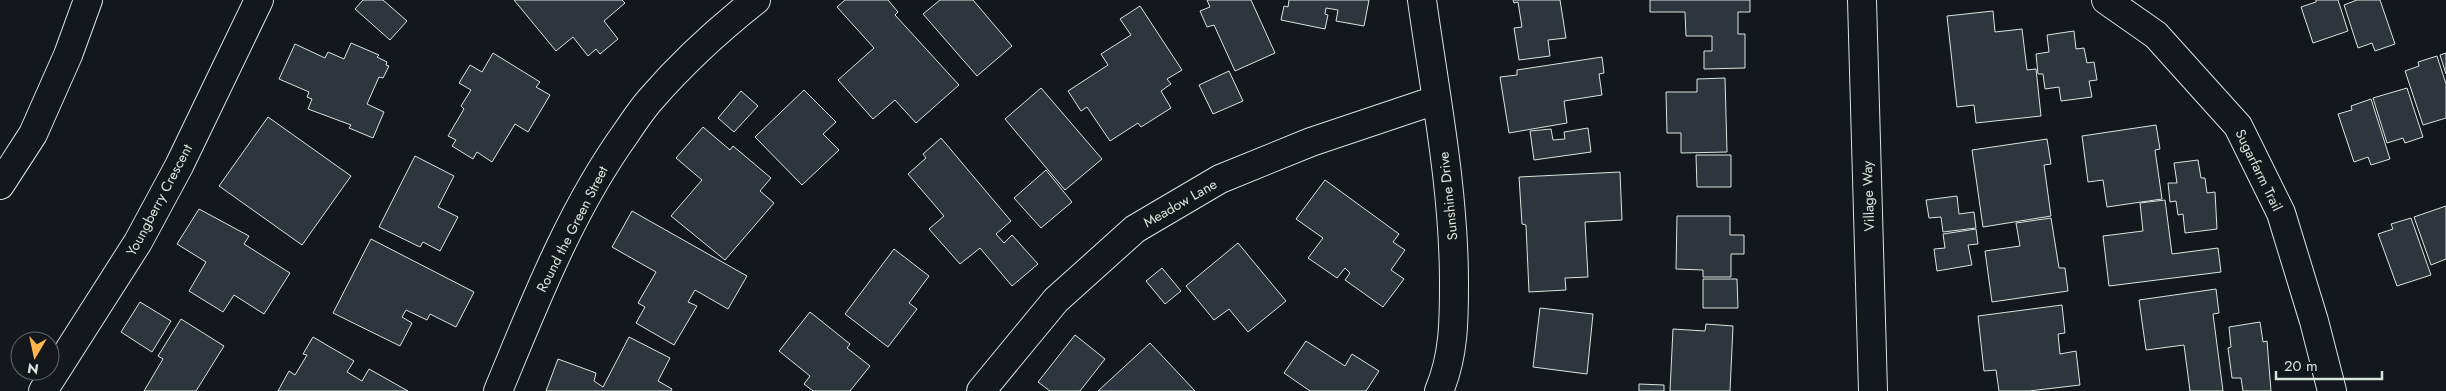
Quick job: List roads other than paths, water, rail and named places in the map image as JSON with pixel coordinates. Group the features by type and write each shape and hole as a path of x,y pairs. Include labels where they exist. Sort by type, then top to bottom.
{"street":[{"path":"0,184 33,134 68,56 88,0"},
{"name":"Youngberry Crescent","path":"43,391 138,242 179,166 259,0"},
{"name":"Round the Green Street","path":"498,391 536,298 573,220 610,156 650,99 715,32 756,0"},
{"name":"Sunshine Drive","path":"1422,0 1450,189 1454,266 1454,335 1445,378 1439,391"},
{"name":"Village Way","path":"1862,0 1873,391"},
{"name":"Sugarfarm Trail","path":"2106,0 2156,35 2238,126 2281,213 2314,321 2332,391"},
{"name":"Meadow Lane","path":"981,391 1056,300 1134,229 1220,179 1311,142 1436,100"}]}
